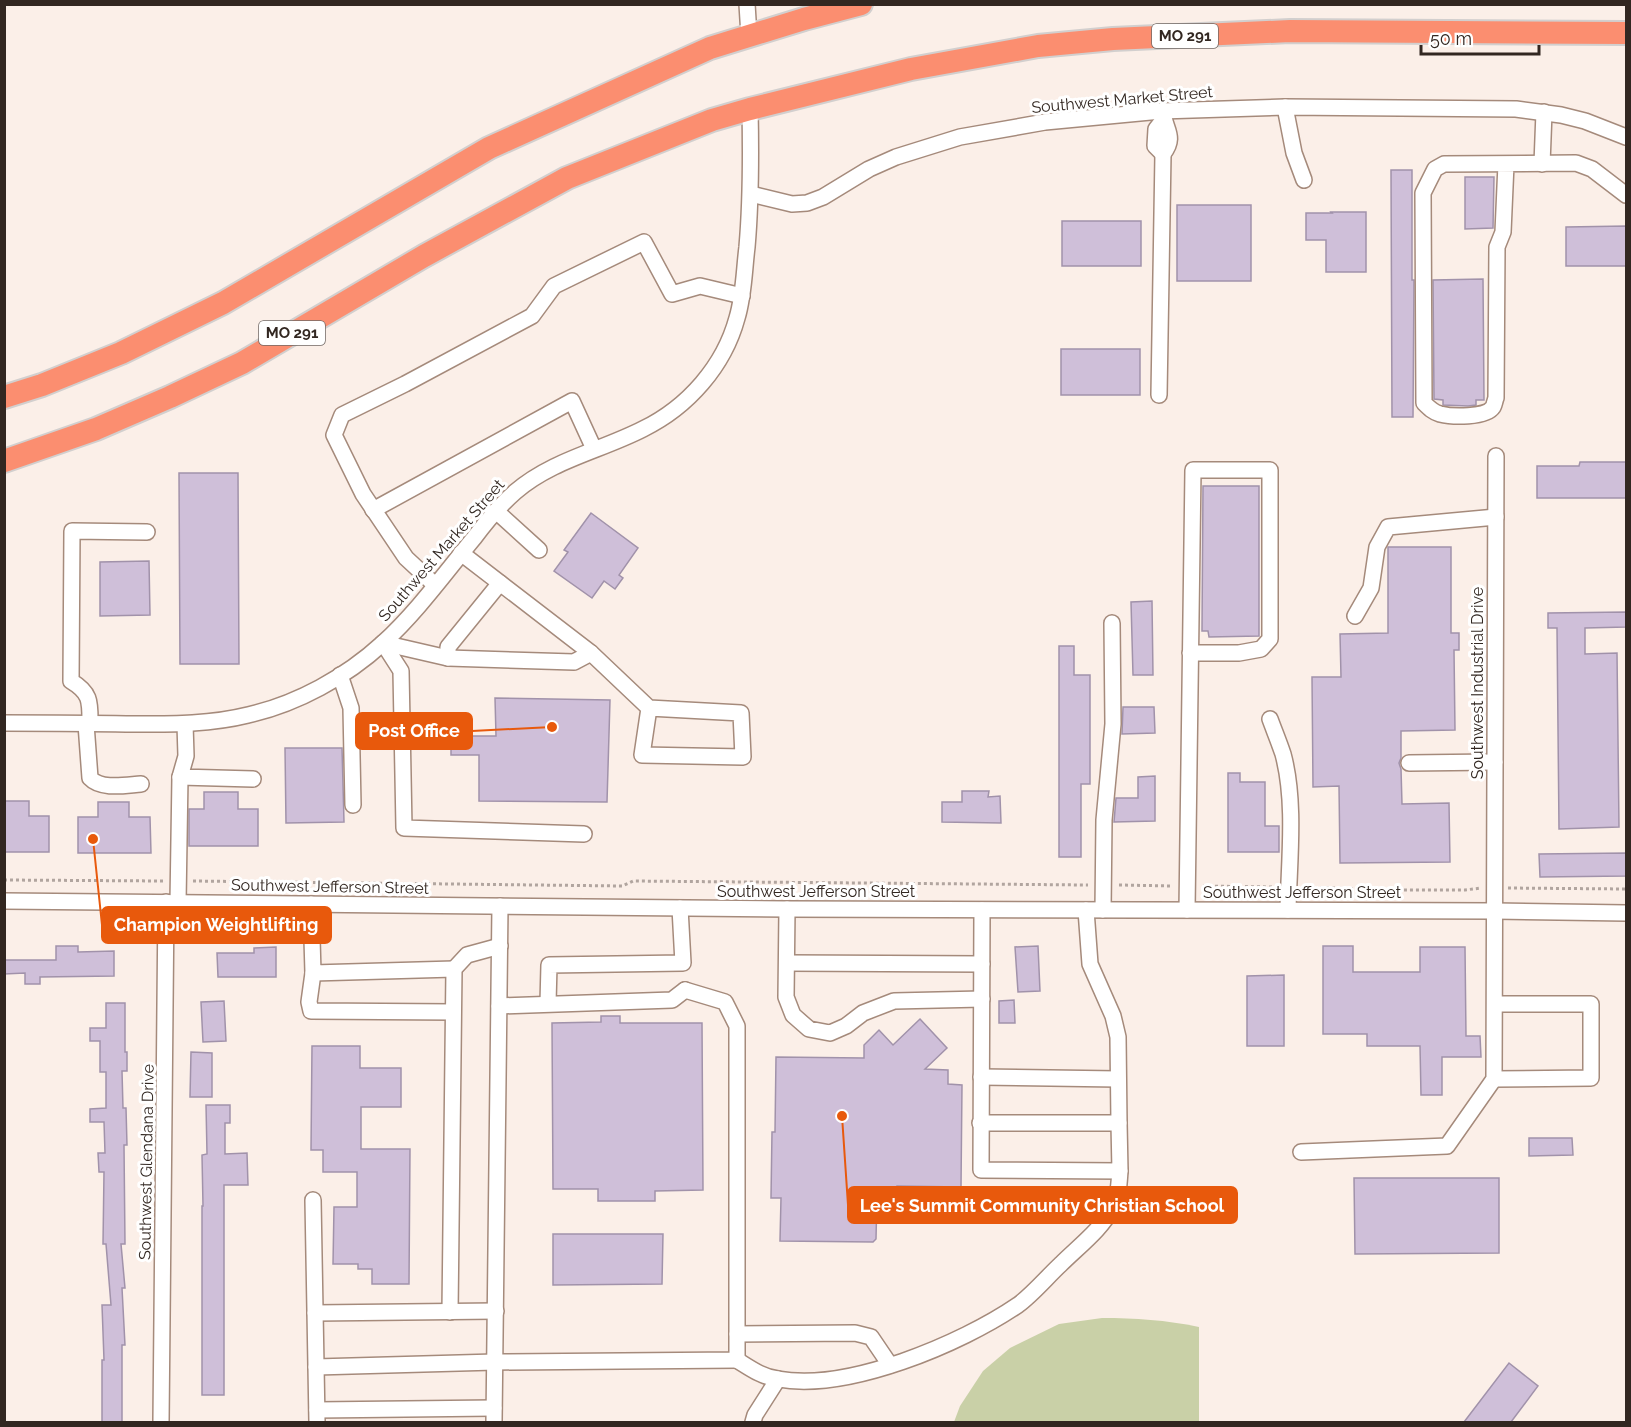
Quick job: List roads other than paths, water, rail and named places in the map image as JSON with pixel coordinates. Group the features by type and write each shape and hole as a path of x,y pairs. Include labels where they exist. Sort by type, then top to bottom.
{"highway":[{"path":"4,397 42,385 121,353 223,303 489,148 710,48 861,4"},
{"name":"MO 291","path":"4,461 96,429 242,363 424,256 567,178 712,120 750,109 911,69 1038,46 1113,39 1290,31 1626,33"}],"street":[{"path":"747,4 749,36"},
{"path":"1285,107 1294,153 1304,180"},
{"name":"Southwest Market Street","path":"4,723 185,724 249,715 276,707 340,675 383,643 496,511 529,480 549,468 642,430 664,418 703,382 717,364 729,342 738,317 751,195 792,204 807,203 824,197 869,169 896,157 960,137 1046,122 1285,107 1516,109 1544,112 1585,121 1626,136"},
{"path":"750,109 751,195"},
{"path":"1542,164 1544,112"},
{"path":"1159,395 1163,154 1155,146 1156,129 1163,115"},
{"path":"1506,164 1503,232 1497,247 1496,398 1494,407 1479,416 1442,415 1431,410 1424,403 1423,193 1435,169 1444,164 1576,163 1592,170 1626,195"},
{"path":"435,585 406,558 363,494 334,435 342,415 532,316 554,286 644,242 672,294 700,286 742,296"},
{"path":"373,510 572,401 594,449"},
{"name":"Southwest Industrial Drive","path":"1494,1078 1496,456"},
{"path":"1187,910 1188,886 1190,653 1193,470 1270,470 1270,639 1261,649 1239,653 1190,653"},
{"path":"496,511 539,550"},
{"path":"1355,616 1371,588 1377,547 1388,527 1496,517"},
{"path":"141,784 107,785 94,783 90,778 88,724 90,701 82,687 71,681 72,531 147,532"},
{"path":"461,553 591,653 650,708 741,713 743,757 642,755 650,708"},
{"path":"448,658 448,647 500,583"},
{"path":"1103,910 1104,820 1113,724 1112,623"},
{"path":"383,643 448,658 574,662 591,653"},
{"path":"383,643 401,671 404,828 584,834"},
{"path":"340,675 351,708 352,805"},
{"path":"1270,719 1283,755 1288,789 1290,838 1287,910"},
{"name":"Southwest Glendana Drive","path":"161,1422 172,902 178,881 180,777 186,756 185,724"},
{"path":"1409,763 1495,762"},
{"path":"180,777 253,779"},
{"name":"Southwest Jefferson Street","path":"4,901 787,909 1626,913"},
{"path":"311,904 313,973 309,1002 311,1011 453,1012"},
{"path":"313,1200 317,1416 494,1415 500,906"},
{"path":"680,908 685,990"},
{"path":"787,909 786,997 794,1015 809,1029 830,1033 846,1026 862,1013 894,1001 982,999"},
{"path":"982,909 981,1170 1120,1171"},
{"path":"316,1366 737,1360 756,1372 778,1379 816,1381 852,1376 890,1365 978,1329 1019,1303 1096,1229 1113,1207 1118,1192 1120,1171 1118,1037 1113,1016 1090,964 1086,910"},
{"path":"313,973 453,969 467,955 500,946"},
{"path":"548,1003 549,965 683,963"},
{"path":"788,963 982,964"},
{"path":"450,1312 453,969"},
{"path":"499,1006 672,1000 685,990"},
{"path":"685,990 725,1002 737,1026 737,1360"},
{"path":"1301,1152 1447,1146 1494,1078 1591,1078 1591,1004 1495,1004"},
{"path":"981,1077 1118,1079"},
{"path":"980,1123 1119,1123"},
{"path":"315,1313 496,1311"},
{"path":"737,1334 855,1333 871,1337 890,1365"},
{"path":"753,1422 778,1379"}],"place":[{"name":"Post Office","path":"552,727"},
{"name":"Champion Weightlifting","path":"93,839"},
{"name":"Lee's Summit Community Christian School","path":"842,1116"}]}
